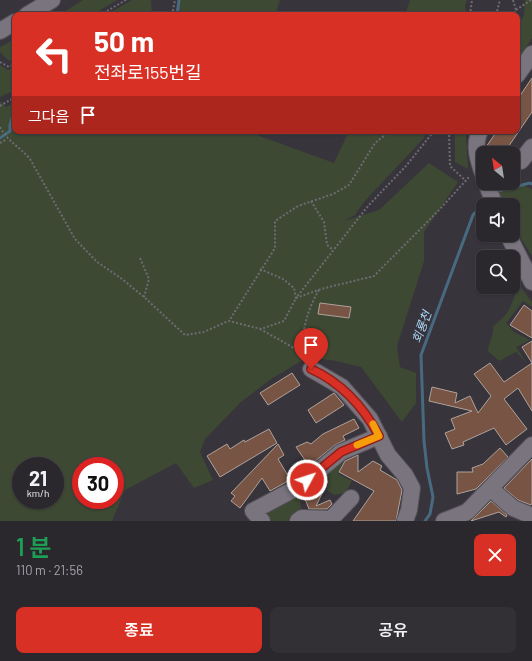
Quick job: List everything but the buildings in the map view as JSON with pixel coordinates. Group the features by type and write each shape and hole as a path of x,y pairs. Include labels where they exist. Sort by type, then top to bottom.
{"street":[{"path":"32,12 52,0"},
{"path":"0,31 12,24"},
{"path":"520,72 532,54"},
{"path":"476,146 479,134"},
{"path":"521,161 532,147"},
{"path":"512,242 532,282"},
{"path":"311,369 342,387 370,419 388,454 405,475 412,488 409,510 405,521"},
{"path":"262,521 253,511 300,486 341,452 379,436"},
{"path":"444,521 467,512 491,489 532,445"},
{"path":"491,489 513,508 532,516"},
{"path":"298,521 302,518 331,519 351,498"}],"path":[{"path":"105,12 126,0"},
{"path":"173,12 175,0"},
{"path":"470,12 472,0"},
{"path":"497,12 500,0"},
{"path":"513,0 516,10 531,0"},
{"path":"0,62 9,67 12,66"},
{"path":"0,106 12,99"},
{"path":"0,127 6,138 20,148 30,159 75,239 97,262 122,279 144,297 185,335 204,332 229,321 274,248 275,221 298,206 333,194 349,185 375,143 386,134"},
{"path":"261,329 284,321 296,298 333,250 368,206 411,160 432,134"},
{"path":"449,134 450,166 466,181"},
{"path":"0,137 6,138"},
{"path":"0,143 6,138"},
{"path":"296,298 374,276 466,181 476,174"},
{"path":"311,201 324,222 327,245 333,250"},
{"path":"140,258 149,279 144,297"},
{"path":"260,269 283,279 294,288 296,298"},
{"path":"311,369 303,353 302,341 310,304 320,290"},
{"path":"229,321 261,329 303,353"}],"green space":[{"path":"83,0 117,0 97,12 64,12"},
{"path":"132,0 151,0 152,12 111,12"},
{"path":"180,0 280,0 276,12 177,12"},
{"path":"410,0 467,0 465,5 466,12 406,12"},
{"path":"525,0 532,0 532,38 520,56 520,22 524,15"},
{"path":"12,41 12,60 9,61 0,52 0,47"},
{"path":"0,65 8,70 12,68 12,91 0,97"},
{"path":"0,101 6,107 12,104 12,134 254,134 334,163 348,134 426,134 423,139 364,202 355,215 344,221 379,210 429,163 458,182 424,232 424,261 397,346 400,367 416,373 416,403 402,422 361,367 336,361 308,357 271,379 241,402 205,439 200,452 213,480 194,488 176,463 125,490 124,492 124,457 72,457 72,509 117,509 112,521 0,521"},
{"path":"455,134 468,134 466,136 468,169 455,162"},
{"path":"520,184 532,189 532,256 520,237 520,198 499,198 497,190 520,190"},
{"path":"520,286 532,302 532,307 523,301 506,323 514,332 530,340 516,347 526,362 516,352 499,361 488,351 493,326 508,312 516,294 520,294"},
{"path":"344,451 344,460 338,474 352,481 345,493 334,495 327,490 329,478 319,473"},
{"path":"299,488 301,510 290,521 265,521 257,511"}],"waterway":[{"path":"177,12 179,0"},
{"path":"0,138 10,131 12,119"},
{"name":"회룡천","path":"494,192 530,183 532,184"},
{"name":"회룡천","path":"425,521 430,514 433,497 427,468 424,441 421,355 473,215 476,212"}],"slow traffic":[{"path":"357,445 379,436 373,424"}],"route":[{"path":"307,480 341,452 379,436 370,419 357,402 342,387 324,375 311,369"}]}
